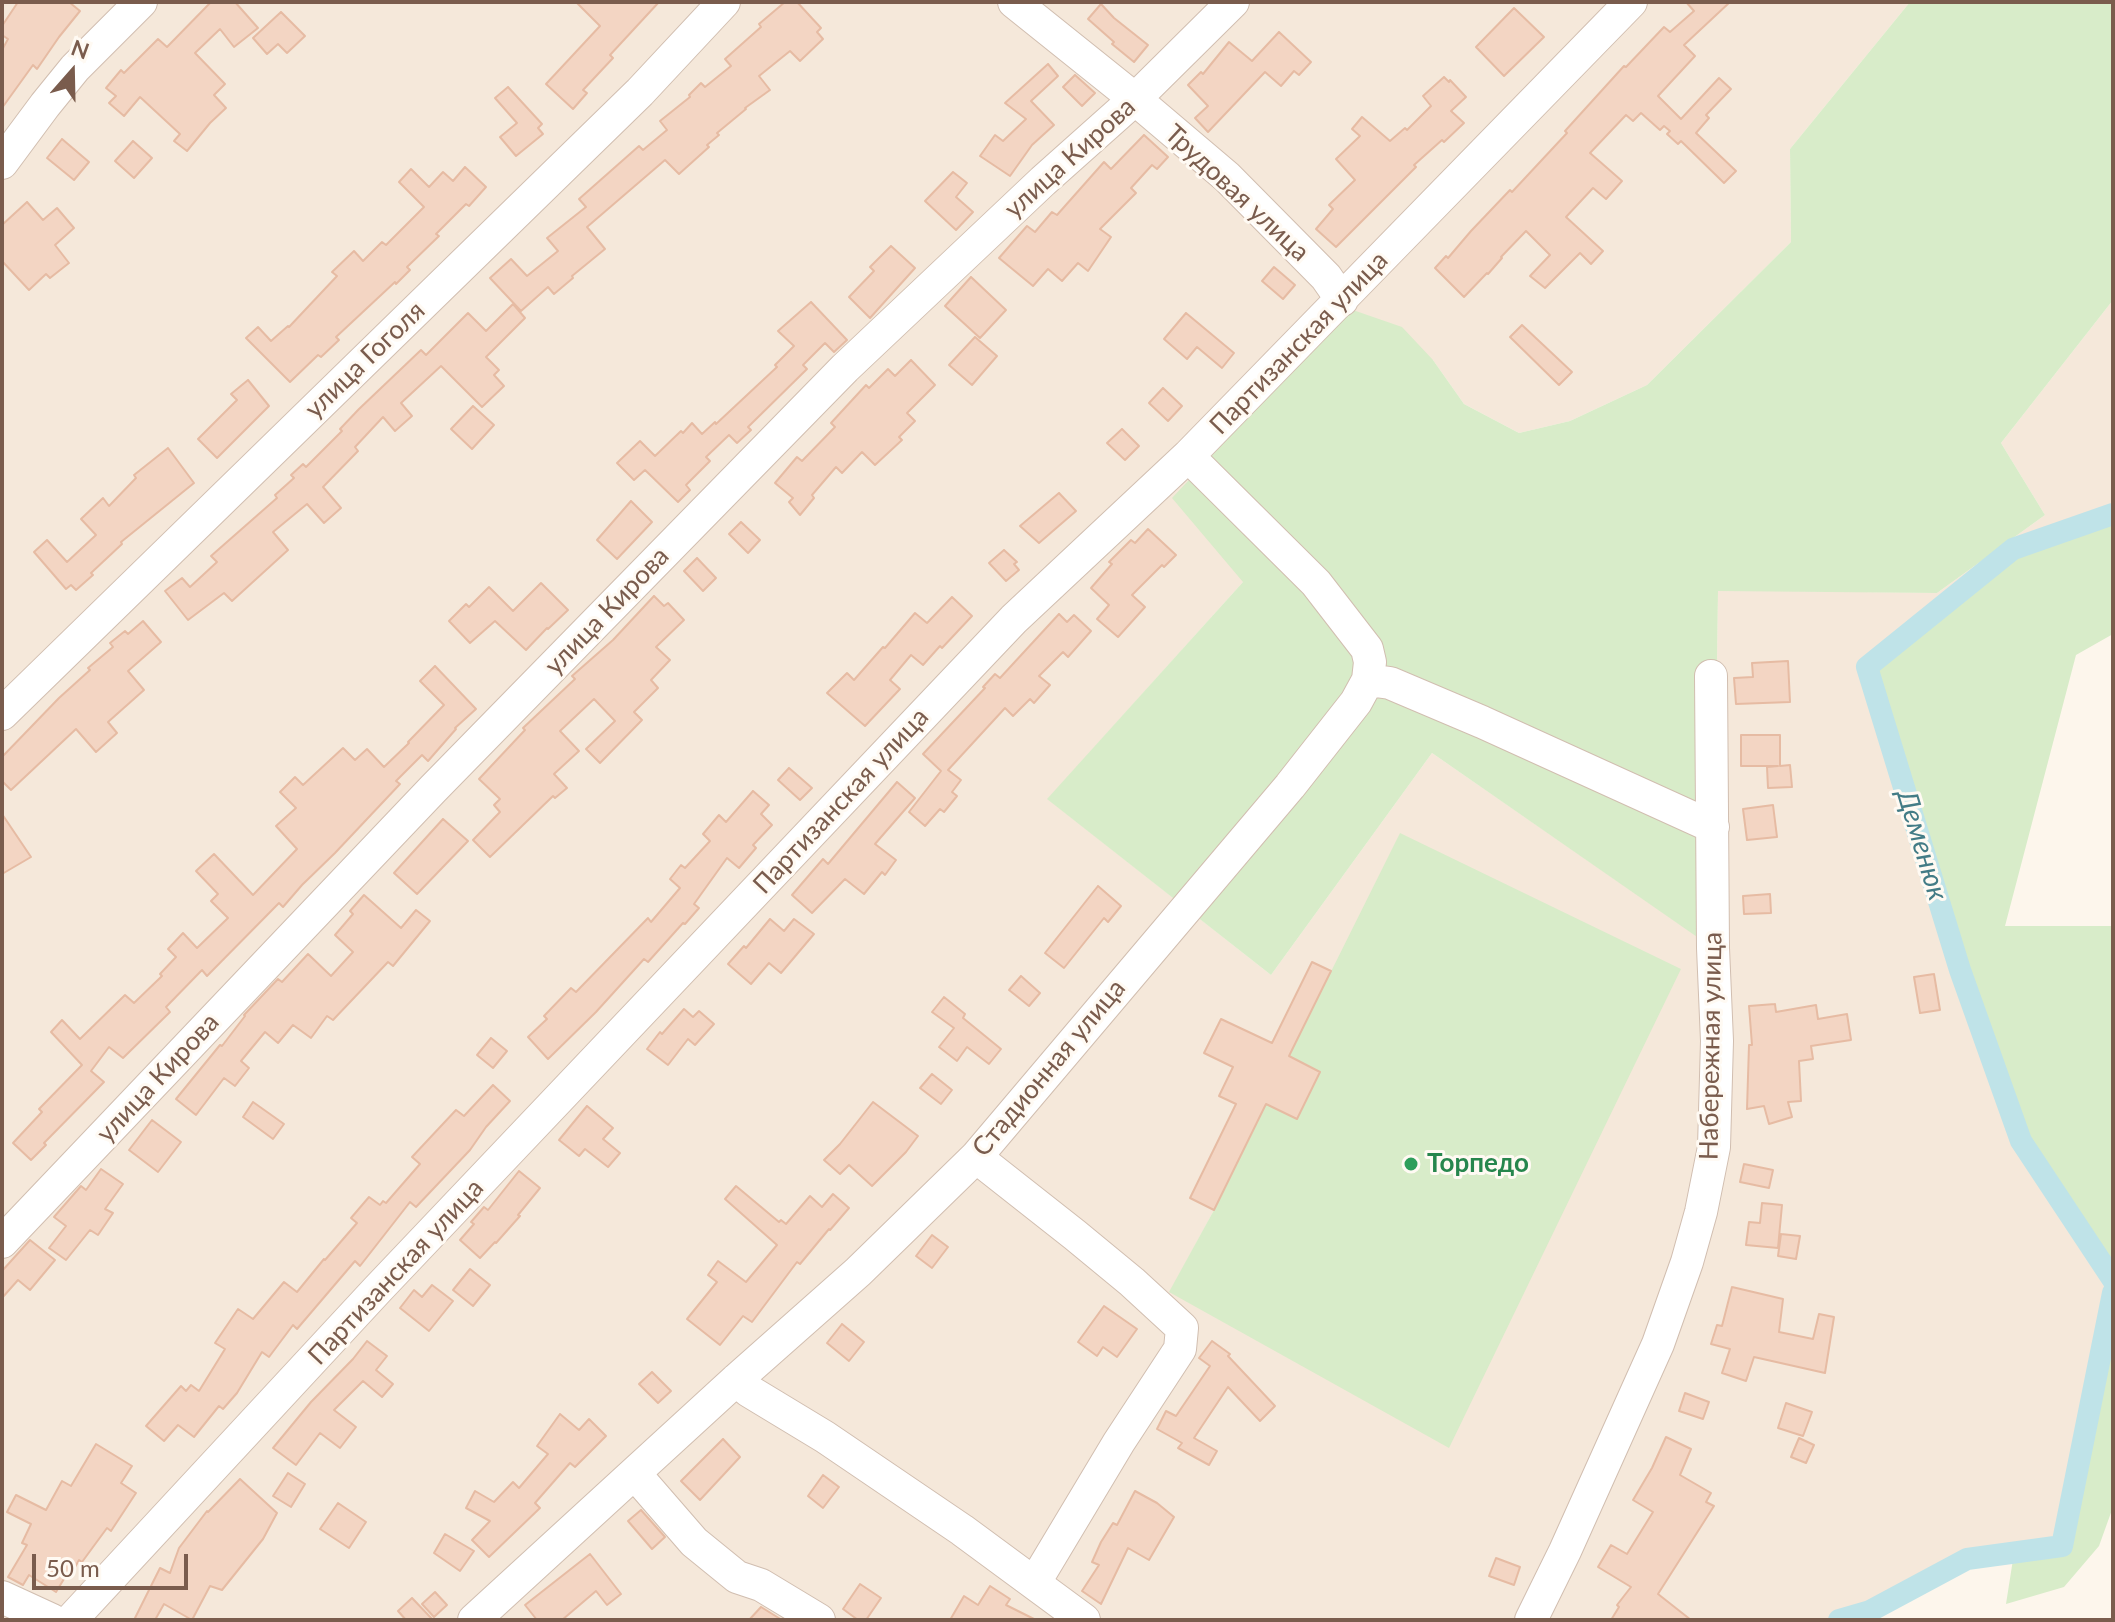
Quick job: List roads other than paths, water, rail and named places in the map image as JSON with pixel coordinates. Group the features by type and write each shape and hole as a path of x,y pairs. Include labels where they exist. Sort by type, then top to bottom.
{"street":[{"path":"2,163 75,68 141,2"},
{"name":"улица Гоголя","path":"2,714 640,92 724,2"},
{"name":"Трудовая улица","path":"1014,2 1227,177 1326,277 1342,300"},
{"name":"улица Кирова","path":"2,1242 433,789 845,368 1043,181 1135,99 1233,2"},
{"name":"Партизанская улица","path":"71,1620 399,1267 1014,619 1188,456 1631,2"},
{"path":"1188,456 1316,583 1367,649 1370,662 1368,680 1390,683 1482,722 1713,827"},
{"name":"Набережная улица","path":"1531,1620 1658,1344 1687,1262 1714,1147 1717,1041 1713,948 1711,676"},
{"name":"Стадионная улица","path":"474,1620 858,1272 976,1157 1290,786 1356,702 1368,680"},
{"path":"976,1157 1098,1254 1182,1328 1180,1349 1119,1442 1035,1582"},
{"path":"736,1380 825,1437 1035,1582 1084,1620"},
{"path":"635,1474 694,1542 715,1560 737,1577 761,1585 819,1620"},
{"path":"2,1597 52,1620"}],"waterway":[{"name":"Деменюк","path":"2113,514 2013,549 1867,667 1960,970 2021,1141 2113,1280"},
{"name":"Деменюк","path":"1839,1620 1870,1611 1967,1559 2062,1546 2113,1293"}],"place":[{"name":"Торпедо","path":"1411,1164"}]}
